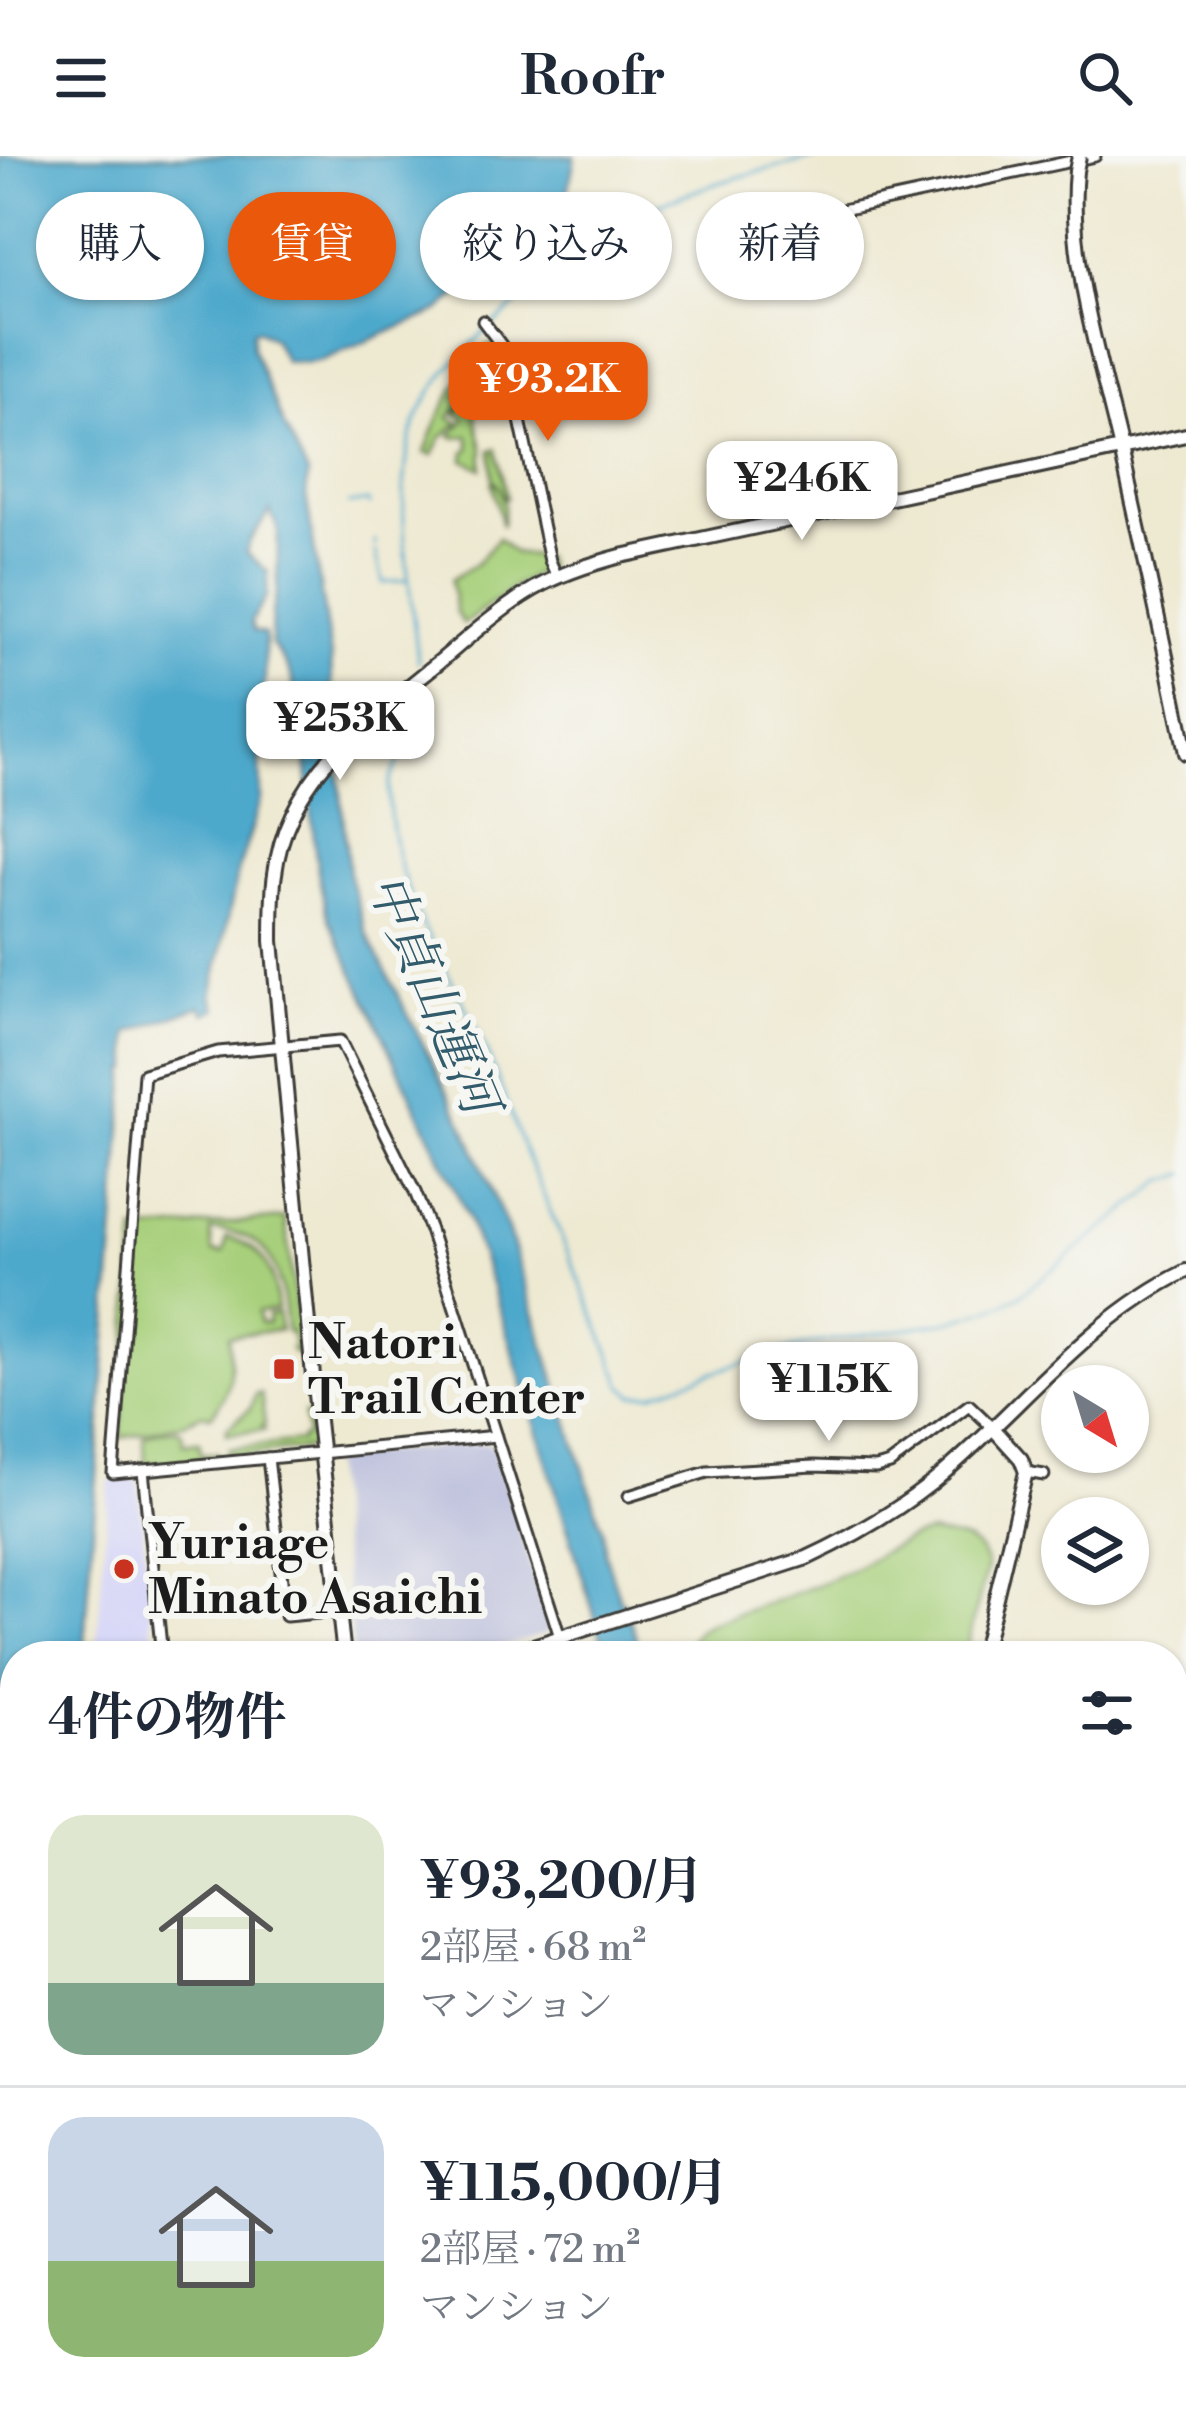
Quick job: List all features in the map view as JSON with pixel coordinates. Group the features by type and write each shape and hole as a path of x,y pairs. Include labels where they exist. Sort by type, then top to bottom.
{"street":[{"path":"864,205 1095,156"},
{"path":"1078,164 1077,244 1186,753"},
{"path":"488,328 507,359 556,577"},
{"path":"342,1641 272,941 275,861 309,784 349,739 412,684 510,605 556,577 621,556 1186,435"},
{"path":"496,1436 113,1473 144,1075 218,1052 340,1041 430,1230 496,1436 561,1641"},
{"path":"548,1641 807,1558 852,1537 922,1490 1087,1339 1186,1271"},
{"path":"629,1496 707,1472 876,1468 890,1464 969,1405 1021,1459 1026,1472 986,1641"},
{"path":"268,1458 286,1616 339,1611"},
{"path":"143,1470 160,1641"},
{"path":"1026,1472 1044,1475"}],"shaded area":[{"path":"486,1443 492,1447 549,1628 545,1634 521,1641 352,1641 331,1463 335,1458"},
{"name":"Yuriage Minato Asaichi","path":"131,1477 138,1481 154,1641 97,1641 109,1481"}],"green space":[{"path":"493,344 506,381 494,384 495,368 475,372 471,397 483,449 482,469 464,460 470,449 469,436 451,435 464,421 456,414 464,405 459,393 455,398 460,405 449,417 459,422 441,438 433,455 425,453 450,395"},
{"path":"496,449 507,498 500,489 502,526 492,483 500,488 493,478 491,450"},
{"path":"498,538 514,553 544,557 547,567 464,624 456,613 451,580 476,564"},
{"path":"285,1218 301,1354 290,1349 291,1332 287,1332 278,1276 262,1248 232,1232 210,1230 213,1252 224,1253 227,1237 251,1247 266,1263 277,1310 258,1312 260,1323 278,1314 280,1330 229,1336 229,1378 211,1416 202,1414 179,1425 120,1438 136,1232"},
{"path":"256,1394 261,1394 265,1430 227,1434 227,1428 250,1409"},
{"path":"309,1413 309,1448 229,1457 228,1449 301,1441 307,1436 304,1414"},
{"path":"178,1430 183,1444 199,1442 201,1454 218,1453 219,1458 145,1464 144,1437"},
{"path":"929,1533 957,1538 973,1544 984,1557 987,1567 969,1641 691,1641 711,1623 811,1587"}],"water":[{"path":"0,156 575,156 568,192 420,192 420,300 453,300 439,311 307,363 285,361 273,339 258,330 252,331 252,348 308,474 306,495 331,657 349,874 366,932 465,1127 508,1230 603,1531 606,1556 637,1641 602,1641 466,1213 329,920 317,864 304,748 292,715 297,709 294,689 271,643 278,530 270,511 246,552 268,572 267,596 251,621 253,631 265,634 265,680 254,727 261,800 238,871 212,996 217,1009 206,1014 201,1006 129,1033 85,1641 0,1641"}],"waterway":[{"path":"418,661 405,547 407,460 422,408 455,361 498,320 630,220 705,187 824,156"},
{"path":"349,504 368,501 369,505"},
{"path":"376,552 383,583 409,580"},
{"name":"中貞山運河","path":"421,698 419,722 389,788 398,858 418,913 489,1059 623,1386 634,1395 652,1394 791,1349 944,1322 995,1307 1019,1296 1162,1182 1186,1174"}],"place":[{"name":"Natori Trail Center","path":"284,1369"},
{"name":"Yuriage Minato Asaichi","path":"124,1569"}]}
